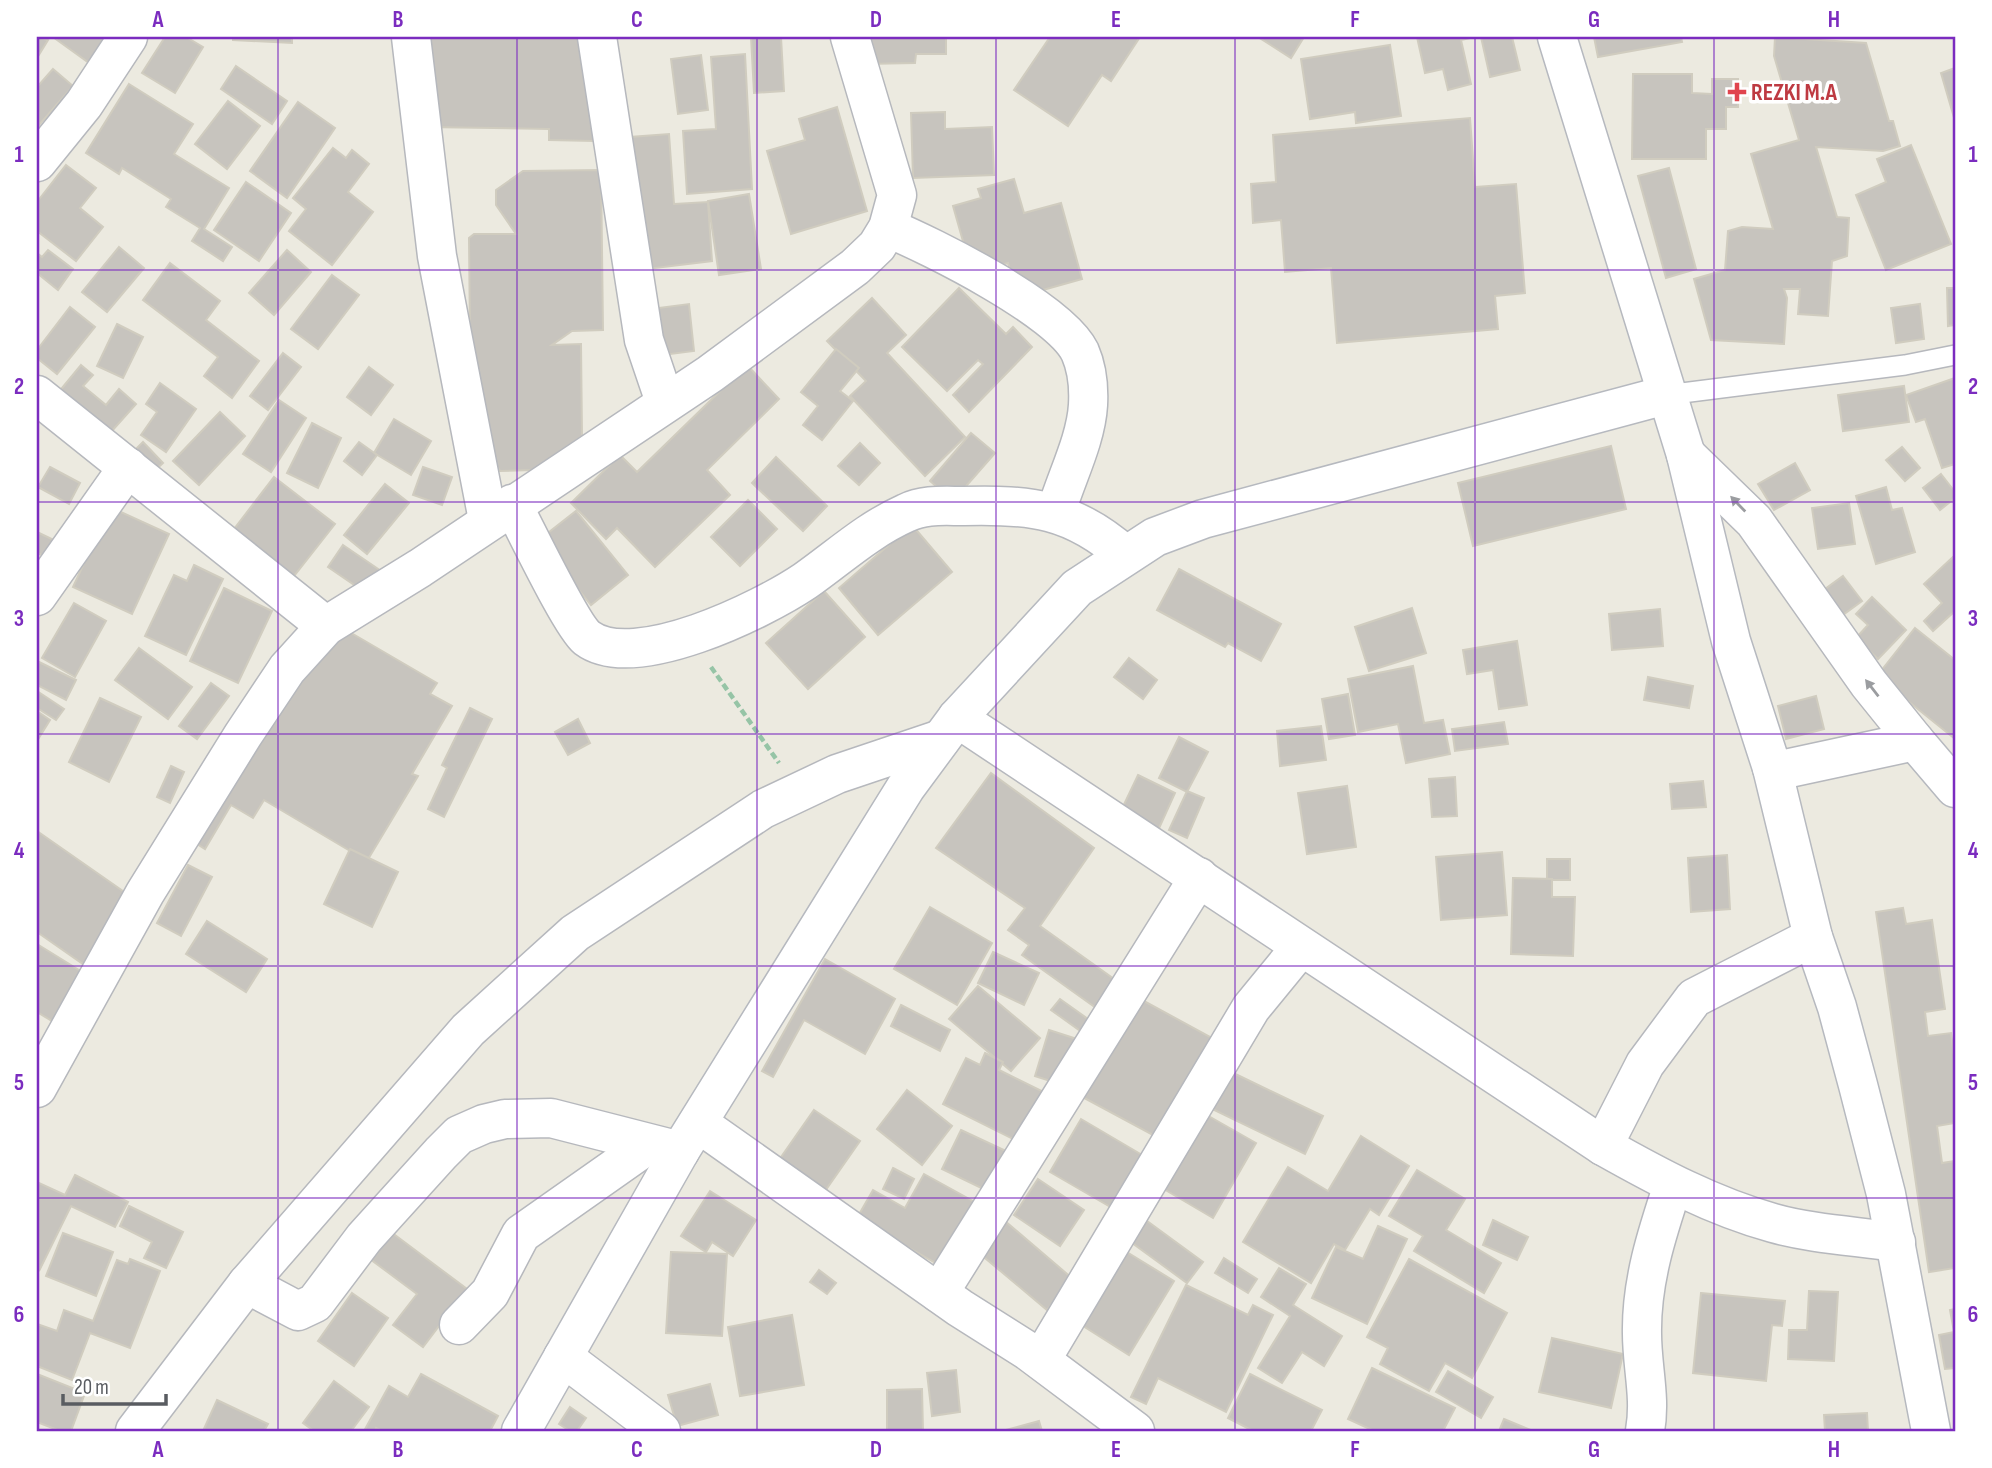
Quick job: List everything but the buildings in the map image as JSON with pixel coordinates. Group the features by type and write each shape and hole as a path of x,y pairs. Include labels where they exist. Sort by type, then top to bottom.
{"street":[{"path":"40,151 84,104 128,37"},
{"path":"411,37 437,256 500,512 585,636 614,649 636,648 690,634 753,609 804,582 861,538 907,512 934,506 1031,507 1056,512 1087,525 1125,555"},
{"path":"597,37 644,340 665,402"},
{"path":"37,1088 138,905 243,735 288,669 326,626 420,568 710,374 855,267 877,246 888,228 897,195 850,37"},
{"path":"1557,37 1686,455 1731,641 1772,768 1813,937 1837,1007 1896,1242 1931,1431"},
{"path":"888,228 968,265 1055,325 1079,351 1088,386 1088,407 1056,512"},
{"path":"37,395 326,626"},
{"path":"521,1431 563,1357 676,1140 863,854 949,728 1077,588 1155,537 1234,509 1666,395"},
{"path":"1686,455 1754,521 1869,684 1915,741 1952,777"},
{"path":"37,596 128,467"},
{"path":"135,1431 247,1284 468,1030 565,942 763,809 801,789 949,728"},
{"path":"949,728 1199,877 1603,1146 1673,1185 1715,1205 1776,1224 1896,1242"},
{"path":"1772,768 1786,769 1915,741"},
{"path":"939,1293 1199,877"},
{"path":"1603,1146 1645,1064 1694,998 1813,937"},
{"path":"1041,1360 1251,1008 1301,947"},
{"path":"247,1284 298,1311 306,1310 321,1296 365,1238 459,1135 484,1124 505,1119 551,1118 676,1140 939,1293 1041,1360 1135,1431"},
{"path":"459,1325 490,1293 522,1234 676,1140"},
{"path":"1645,1431 1648,1404 1642,1335 1644,1309 1653,1248 1673,1185"},
{"path":"563,1357 661,1431"}],"lane":[{"path":"1666,395 1905,365 1955,355"}],"path":[{"path":"690,634 722,684 801,789"}],"place":[{"name":"REZKI M.A","path":"1737,92"}]}
